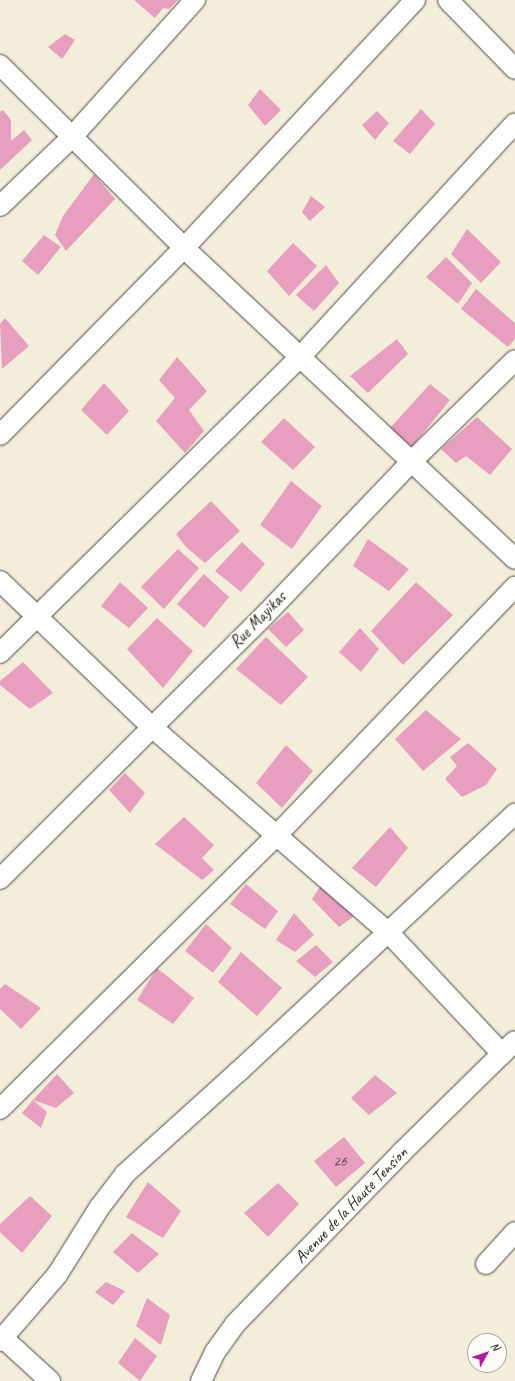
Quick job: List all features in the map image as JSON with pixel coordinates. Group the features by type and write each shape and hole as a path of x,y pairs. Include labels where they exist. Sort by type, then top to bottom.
{"street":[{"path":"0,206 71,138 195,0"},
{"path":"0,435 184,248 415,0"},
{"path":"448,0 515,69"},
{"path":"0,65 71,138 184,248 515,558"},
{"path":"0,653 301,356 515,123"},
{"name":"Rue Mayikas","path":"0,879 153,728 412,461 515,360"},
{"path":"0,581 153,728 275,837 388,932 509,1047"},
{"path":"0,1109 275,837 515,587"},
{"path":"50,1381 2,1340 57,1276 100,1208 125,1174 515,814"},
{"name":"Avenue de la Haute Tension","path":"201,1381 215,1352 234,1324 509,1047"},
{"path":"486,1264 515,1232"}],"building":[{"path":"134,0 178,0 169,9 163,8 155,18"},
{"path":"65,34 75,40 62,59 48,47"},
{"path":"260,89 281,110 265,126 248,105"},
{"path":"421,109 435,124 410,154 393,141"},
{"path":"3,110 11,120 11,141 24,130 32,140 0,170 0,112"},
{"path":"377,111 389,123 375,140 362,125"},
{"path":"94,174 115,199 66,251 55,235 63,216"},
{"path":"311,196 325,207 310,221 302,212"},
{"path":"467,229 501,262 481,283 451,254"},
{"path":"44,235 61,247 38,275 22,261"},
{"path":"293,243 317,266 289,296 267,271"},
{"path":"446,257 472,283 458,304 426,277"},
{"path":"326,265 339,283 314,311 296,295"},
{"path":"476,289 515,323 515,339 508,347 461,309"},
{"path":"5,318 29,346 2,369 0,324"},
{"path":"397,339 408,354 368,393 350,376"},
{"path":"177,357 207,391 189,410 204,431 185,453 156,421 175,398 159,380"},
{"path":"104,383 129,411 107,435 81,410"},
{"path":"430,384 450,400 412,447 390,428"},
{"path":"477,417 512,449 490,475 466,456 456,463 441,449"},
{"path":"284,418 315,447 293,470 261,442"},
{"path":"291,481 322,506 292,549 260,525"},
{"path":"211,501 240,531 205,563 186,547 176,534"},
{"path":"368,539 409,569 389,591 353,566"},
{"path":"242,542 265,564 241,592 215,571"},
{"path":"178,549 199,568 164,609 141,587"},
{"path":"204,574 229,597 204,628 177,604"},
{"path":"120,582 148,608 129,628 101,606"},
{"path":"416,582 453,615 403,665 371,631"},
{"path":"288,612 304,630 286,647 268,629"},
{"path":"157,618 193,651 163,688 127,649"},
{"path":"360,628 379,649 361,672 339,652"},
{"path":"266,637 308,677 281,705 236,669"},
{"path":"23,662 53,693 30,709 0,685 0,681"},
{"path":"426,710 461,739 423,771 395,739"},
{"path":"468,743 497,769 486,785 462,797 445,779 457,766 450,757"},
{"path":"286,745 313,771 282,808 256,783"},
{"path":"125,773 145,793 130,813 109,790"},
{"path":"184,817 214,845 202,858 214,870 202,880 155,844"},
{"path":"390,827 408,848 376,887 352,868"},
{"path":"246,884 278,911 265,929 230,904"},
{"path":"321,885 354,916 339,927 312,899"},
{"path":"294,913 314,935 295,952 276,940"},
{"path":"206,924 232,948 213,973 185,951"},
{"path":"316,945 333,962 315,977 296,961"},
{"path":"241,952 282,988 257,1016 218,982"},
{"path":"157,968 194,998 173,1024 137,1000"},
{"path":"5,984 41,1008 21,1029 0,1009 0,989"},
{"path":"57,1074 74,1093 56,1108 33,1100"},
{"path":"375,1075 397,1093 369,1115 351,1098"},
{"path":"33,1100 47,1112 41,1128 22,1113"},
{"path":"344,1137 365,1163 336,1187 314,1161"},
{"path":"148,1182 181,1211 163,1238 126,1217"},
{"path":"278,1183 299,1204 268,1237 244,1213"},
{"path":"30,1196 52,1216 22,1253 0,1232 0,1224"},
{"path":"132,1233 159,1254 138,1273 113,1252"},
{"path":"106,1282 125,1291 113,1305 95,1292"},
{"path":"147,1298 170,1315 161,1345 136,1326"},
{"path":"135,1338 157,1356 140,1381 118,1363"}]}
